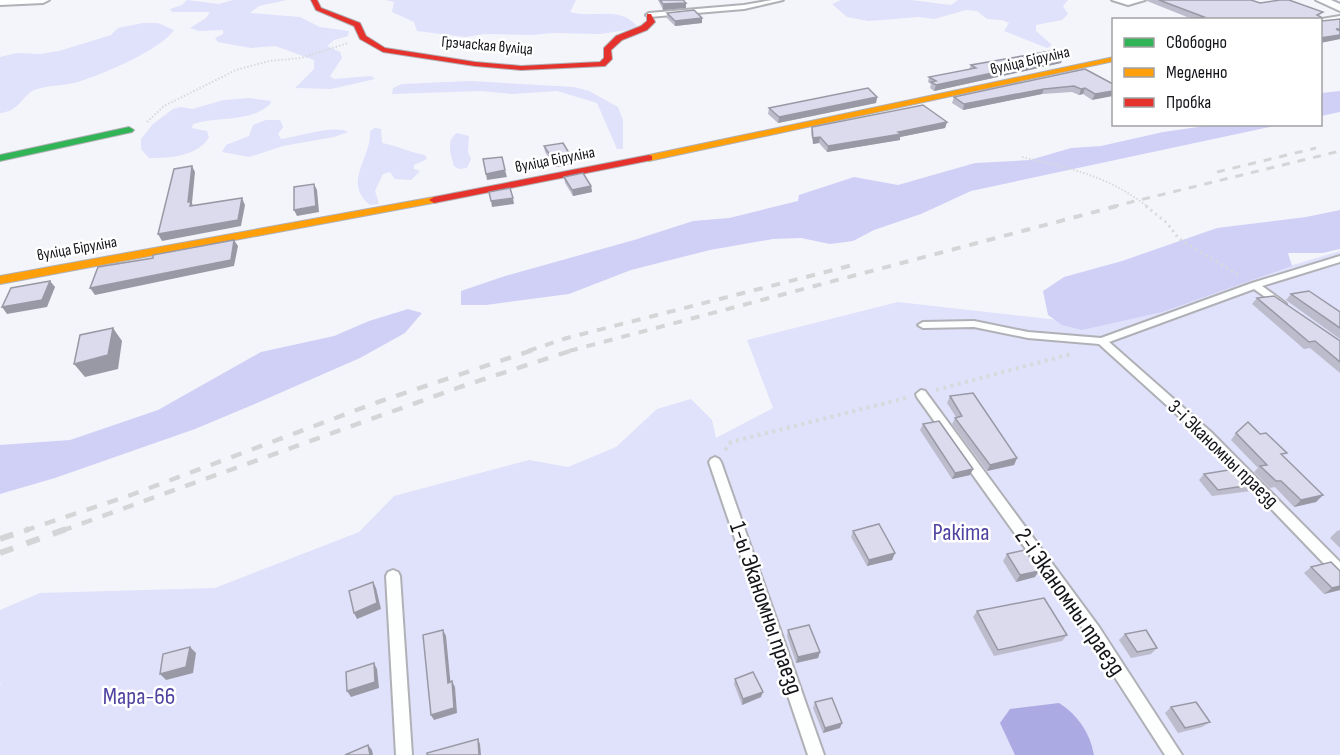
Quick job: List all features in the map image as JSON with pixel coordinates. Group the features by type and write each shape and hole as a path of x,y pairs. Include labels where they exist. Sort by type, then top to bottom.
{"street":[{"path":"0,2 43,0"},
{"name":"Грэчаская вуліца","path":"314,0 318,9 357,25 363,37 383,50 475,64 521,68 580,67 602,64 608,59 607,50 619,38 644,28 651,22 649,15"},
{"path":"1118,0 1128,2 1139,0"},
{"path":"1322,0 1340,8"},
{"path":"1322,22 1340,19"},
{"name":"вуліца Біруліна","path":"0,280 370,213 808,128 1112,59"},
{"path":"0,158 129,130"}],"lane":[{"path":"649,15 744,7 780,0"},
{"path":"923,325 974,324 1028,335 1102,342 1255,285 1340,259"},
{"path":"1255,285 1293,313"},
{"name":"3-і Эканомны праезд","path":"1102,342 1207,435 1340,571"},
{"name":"2-і Эканомны праезд","path":"921,394 1094,632 1174,755"},
{"name":"1-ы Эканомны праезд","path":"716,462 816,755"},
{"path":"393,576 404,755"}],"path":[{"path":"129,130 146,123 164,106 236,70 269,61 301,58 321,53 363,37"},
{"path":"1022,157 1084,172 1126,190 1167,223 1179,239 1255,285"}],"green space":[{"path":"187,0 219,4 233,0 287,0 259,6 250,13 300,17 320,27 349,31 348,36 334,40 327,46 340,52 342,58 330,76 334,79 371,76 375,79 331,89 295,88 314,69 314,60 275,46 251,48 218,42 215,38 223,34 223,30 199,31 190,28 206,18 210,12 172,12 170,9 182,5"},
{"path":"386,0 576,0 570,12 614,14 630,20 637,26 600,34 485,34 465,37 417,31 414,22 392,12 394,2"},
{"path":"841,0 911,0 951,5 958,0 1068,0 1063,6 1068,14 1062,20 1036,25 1036,31 1052,45 1047,48 1004,31 1009,23 987,19 977,11 966,10 934,19 919,17 869,21 847,17 832,4"},
{"path":"143,23 158,23 174,30 156,46 130,61 78,82 32,91 13,109 0,113 0,57 17,53 40,54 59,51 111,35 118,28"},
{"path":"470,81 574,87 589,91 618,107 623,120 623,149 617,149 597,103 557,91 512,94 480,91 392,94 393,88 402,84"},
{"path":"249,98 271,101 262,110 244,117 193,124 192,128 207,131 209,137 198,149 173,157 149,158 141,149 141,139 153,124 173,109 181,107 192,109 224,100"},
{"path":"266,120 280,120 283,127 278,134 281,139 325,130 335,129 348,132 334,137 283,146 249,157 222,152 226,145 249,136 253,125"},
{"path":"375,128 381,129 382,143 425,155 427,159 414,165 414,169 420,171 411,180 395,179 390,172 383,174 375,191 379,204 370,205 358,188 358,179 367,151 370,131"},
{"path":"457,133 469,136 468,152 471,159 467,168 459,169 454,166 450,152 451,140"},
{"name":"Ракіта","path":"1340,251 1340,755 0,755 0,684 2,683 0,683 0,610 40,593 215,588 359,532 394,496 529,460 568,467 616,447 657,409 691,399 712,420 716,438 773,408 747,340 898,302 1095,324"}],"shaded area":[{"path":"1340,91 1340,112 1322,116 1322,93"},
{"path":"1205,126 1274,126 971,191 921,214 874,230 853,241 830,244 801,238 773,239 710,250 631,270 569,294 486,305 461,305 461,291 505,276 693,221 729,218 798,201 799,195 854,177 898,185 975,163 1030,160 1071,148 1101,146 1163,132"},
{"path":"1340,210 1340,249 1323,253 1288,253 1292,266 1162,312 1082,330 1062,325 1048,315 1043,291 1064,277 1122,261 1217,228 1306,217"},
{"path":"408,309 422,313 405,333 360,358 195,429 55,478 0,494 0,445 70,440 158,410 261,352 334,336 369,321"},
{"path":"1059,703 1082,725 1090,739 1094,755 1015,755 1000,723 1010,709"}],"building":[{"path":"660,0 683,0 686,3 663,4"},
{"path":"1159,0 1251,0 1260,3 1289,0 1323,12 1317,15 1321,18 1197,18 1204,17"},
{"path":"694,10 702,18 675,21 667,13"},
{"path":"1340,19 1340,29 1336,29 1340,31 1340,35 1322,38 1322,21"},
{"path":"1051,51 1063,58 936,85 931,82 936,81 929,77 976,68 971,65"},
{"path":"1085,69 1112,83 1112,91 1095,94 1085,88 1074,86 1044,89 964,104 954,97"},
{"path":"868,88 877,97 779,117 769,108"},
{"path":"923,105 947,122 898,132 901,134 828,146 820,137 813,138 812,127"},
{"path":"563,143 572,158 554,161 544,146"},
{"path":"502,157 505,170 486,174 483,159"},
{"path":"192,166 188,202 191,202 190,206 242,198 238,220 158,234 174,169"},
{"path":"583,173 591,186 572,190 564,177"},
{"path":"314,184 316,206 294,210 294,187"},
{"path":"510,188 513,198 491,201 489,192"},
{"path":"234,240 231,260 90,288 98,267 153,258 153,255"},
{"path":"50,281 42,300 2,307 11,288"},
{"path":"1309,291 1340,312 1340,328 1291,294"},
{"path":"1274,296 1340,341 1340,362 1315,341 1309,342 1257,298"},
{"path":"113,328 108,355 74,364 80,335"},
{"path":"973,393 1017,458 990,465 955,418 962,416 950,396"},
{"path":"939,421 973,469 955,473 923,424"},
{"path":"1248,422 1260,434 1266,433 1287,453 1281,454 1323,495 1301,500 1281,481 1276,481 1260,466 1267,465 1236,433"},
{"path":"1241,468 1257,484 1218,490 1204,474"},
{"path":"879,524 895,553 869,560 853,531"},
{"path":"1025,550 1039,571 1020,575 1007,554"},
{"path":"1331,562 1340,571 1340,586 1332,588 1311,567"},
{"path":"373,582 377,603 354,613 349,591"},
{"path":"1044,598 1067,635 998,650 977,611"},
{"path":"809,625 820,652 798,657 788,630"},
{"path":"443,630 448,683 452,681 454,708 431,715 423,635"},
{"path":"1146,630 1157,648 1137,652 1125,634"},
{"path":"190,647 186,667 160,674 163,654"},
{"path":"374,663 375,682 347,691 346,672"},
{"path":"753,672 763,692 743,699 735,679"},
{"path":"832,698 842,723 825,728 815,702"},
{"path":"1196,702 1210,722 1185,728 1171,707"},
{"path":"478,739 479,755 427,755 427,753"},
{"path":"368,745 370,755 345,755"}],"railway":[{"path":"1217,172 1316,148"},
{"path":"1111,207 1340,151"},
{"path":"569,351 1117,206"},
{"path":"528,351 567,338 853,265"},
{"path":"24,531 131,495 378,402 533,350"},
{"path":"61,531 460,387 573,350"},
{"path":"0,539 29,529"},
{"path":"0,553 66,529"}],"traffic: fast":[{"path":"0,158 129,130"}],"traffic: slow":[{"path":"649,158 1112,59"},
{"path":"0,280 434,200"}],"traffic: jam":[{"path":"314,0 318,9 357,25 363,37 383,50 475,64 521,68 602,64 608,59 607,50 619,38 644,28 651,22 649,15"},
{"path":"434,200 649,158"}],"park label":[{"name":"Мара-66","path":"139,696"}]}
